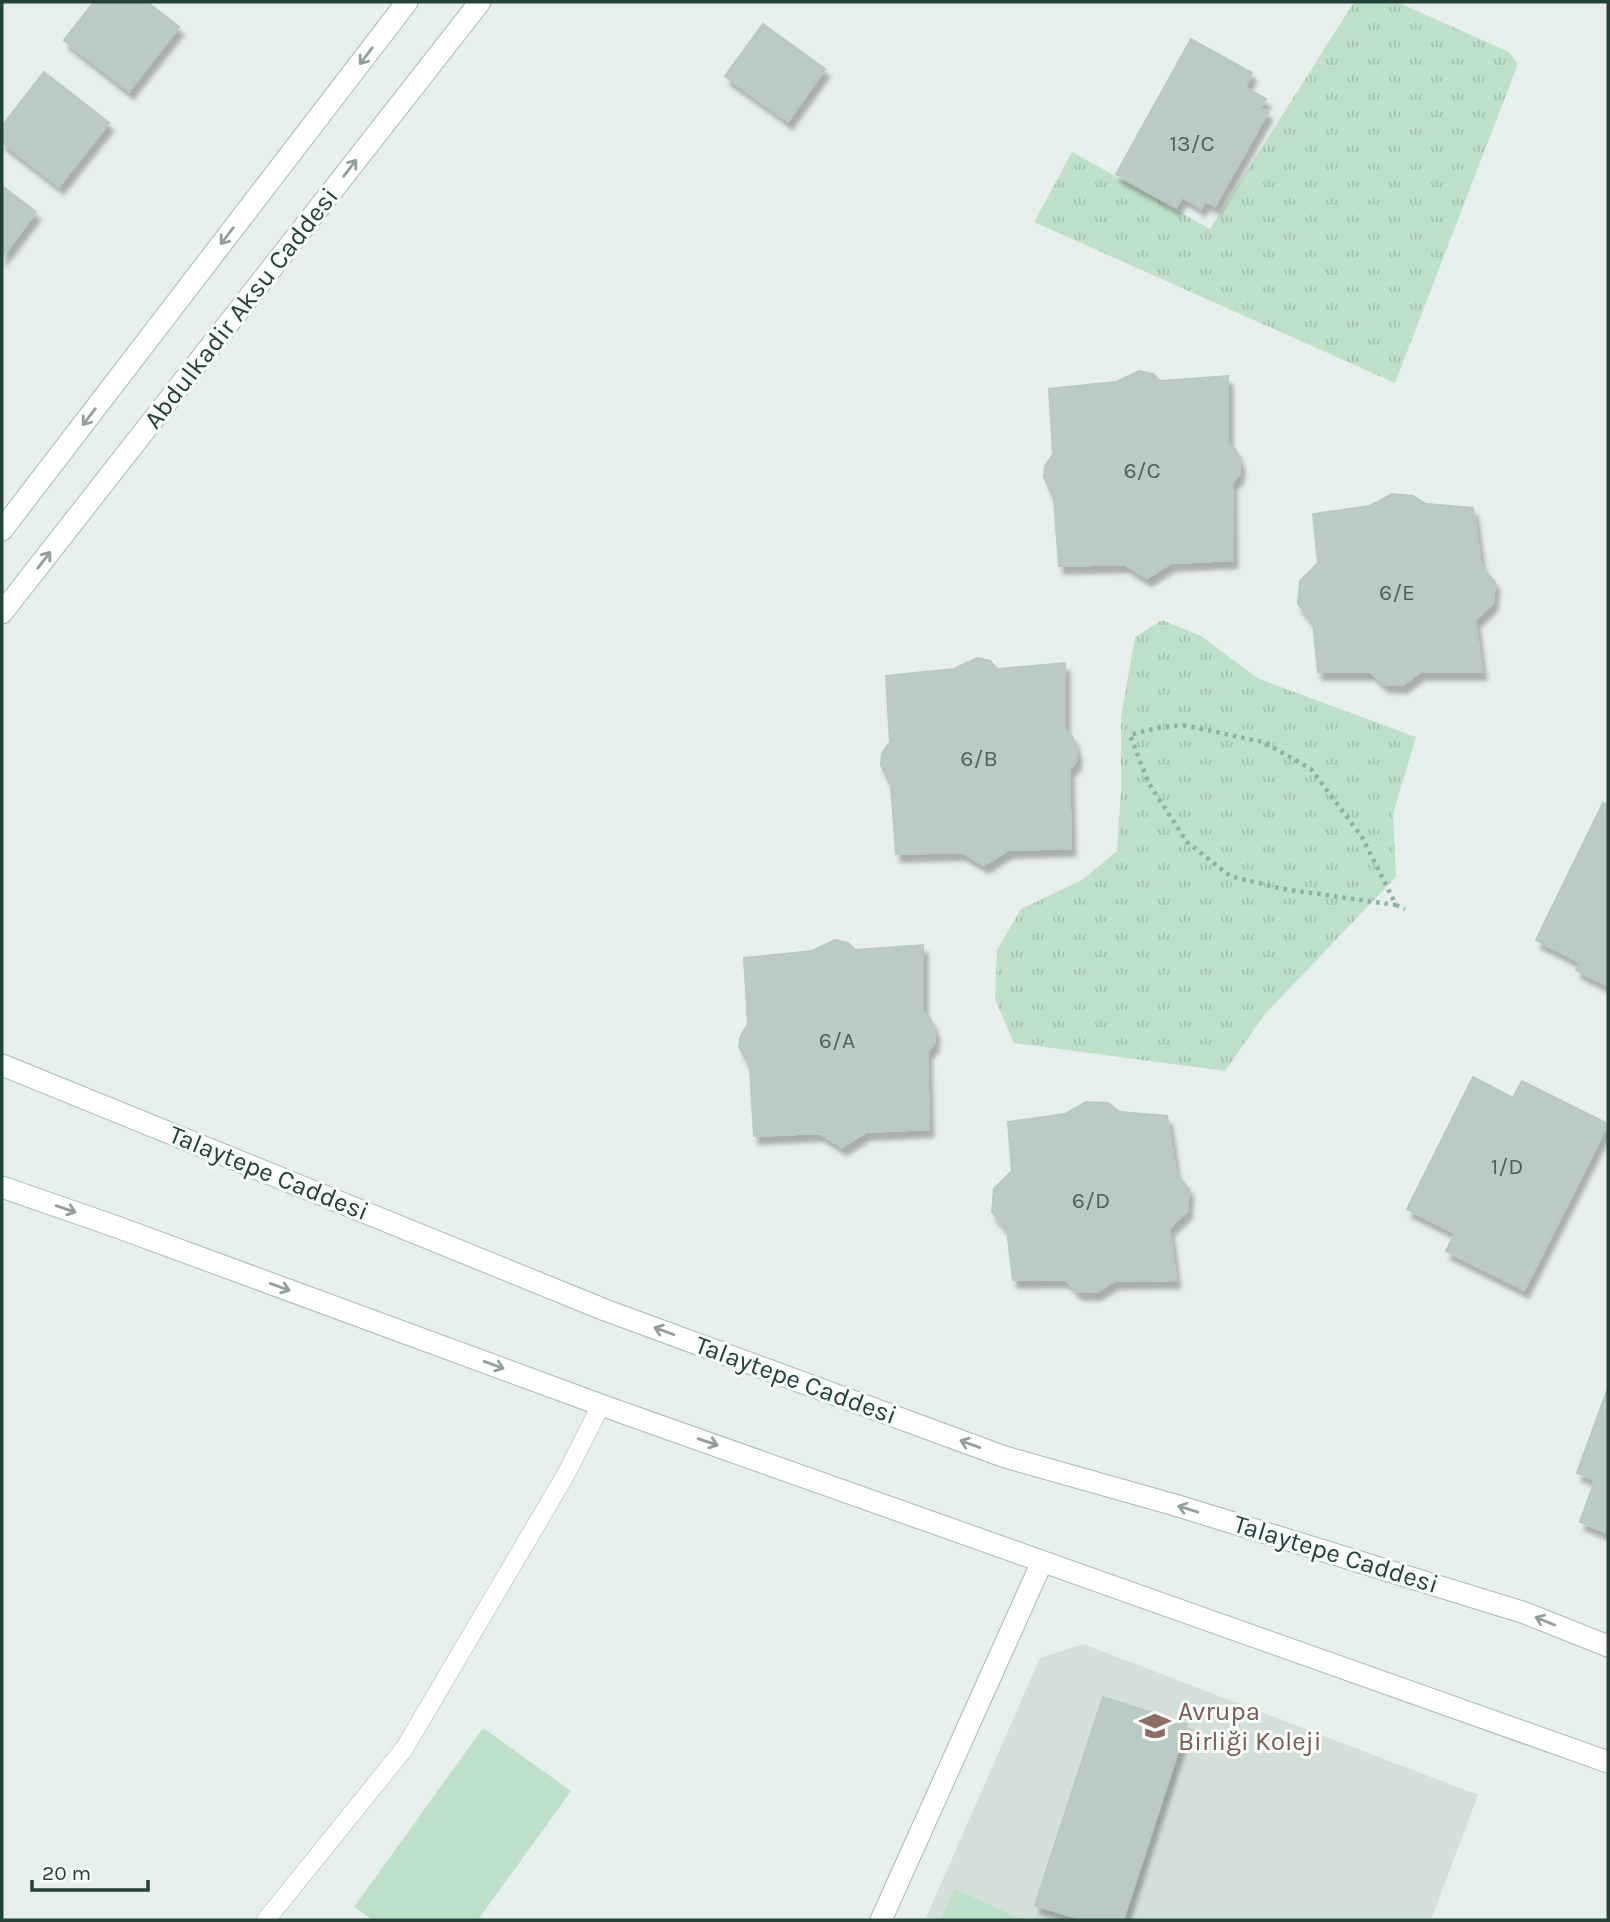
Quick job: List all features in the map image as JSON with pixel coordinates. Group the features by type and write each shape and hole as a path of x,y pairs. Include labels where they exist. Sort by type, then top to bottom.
{"main road":[{"name":"Abdulkadir Aksu Caddesi","path":"2,530 407,2"},
{"name":"Abdulkadir Aksu Caddesi","path":"2,613 480,2"},
{"name":"Talaytepe Caddesi","path":"2,1065 606,1310 1005,1457 1175,1505 1525,1613 1608,1646"},
{"path":"2,1187 130,1231 601,1405 1608,1762"},
{"path":"881,1920 1042,1562"}],"lane":[{"path":"267,1920 404,1749 565,1476 601,1405"}],"path":[{"path":"1396,905 1362,837 1311,769 1263,742 1183,725 1130,735 1148,782 1188,842 1230,876 1283,889 1396,905 1405,909"}],"shaded area":[{"name":"Avrupa Birliği Koleji","path":"1083,1644 1478,1795 1431,1920 925,1920 1040,1658"}],"green space":[{"path":"1354,2 1397,2 1509,52 1518,64 1395,383 1034,222 1072,152 1210,229"},
{"path":"1162,620 1201,636 1259,679 1416,737 1393,814 1396,877 1265,1014 1225,1071 1014,1043 995,999 997,950 1021,909 1082,880 1117,851 1121,790 1121,717 1135,637"},
{"path":"483,1728 571,1791 478,1920 373,1920 354,1907"},
{"path":"954,1889 1024,1920 940,1920"}],"building":[{"path":"94,2 147,2 179,27 129,91 64,40"},
{"path":"763,24 825,69 788,121 725,76"},
{"path":"1191,39 1252,73 1245,87 1266,99 1260,108 1268,112 1215,206 1205,201 1201,208 1182,197 1176,207 1116,174"},
{"path":"44,72 109,123 59,186 2,142 2,126"},
{"path":"2,186 36,212 2,257"},
{"path":"1139,371 1153,374 1160,381 1228,376 1228,443 1235,449 1240,463 1239,475 1232,482 1233,560 1171,563 1147,578 1124,564 1059,566 1054,499 1044,477 1045,466 1053,454 1049,389 1116,382"},
{"path":"1392,494 1413,496 1426,504 1473,508 1481,566 1495,582 1493,603 1475,620 1482,672 1420,672 1403,685 1384,684 1371,672 1318,672 1313,623 1298,604 1300,581 1318,563 1313,514 1370,506"},
{"path":"977,658 990,661 997,669 1065,663 1065,730 1072,736 1077,751 1076,762 1069,769 1071,848 1008,850 984,865 961,852 896,854 891,786 881,765 882,753 890,742 886,676 954,669"},
{"path":"1603,803 1608,805 1608,986 1576,970 1580,962 1536,940"},
{"path":"835,940 848,943 855,950 923,945 923,1012 930,1018 935,1032 934,1044 927,1051 929,1129 866,1132 842,1147 819,1133 754,1136 750,1068 739,1046 741,1035 748,1024 744,958 812,951"},
{"path":"1473,1077 1513,1098 1522,1081 1608,1124 1524,1290 1446,1251 1455,1233 1407,1209"},
{"path":"1086,1102 1108,1103 1120,1112 1167,1116 1176,1174 1189,1189 1187,1211 1169,1228 1176,1280 1114,1281 1097,1292 1078,1292 1065,1279 1013,1280 1007,1230 992,1212 994,1189 1012,1171 1008,1122 1065,1114"},
{"path":"1608,1388 1608,1533 1580,1522 1595,1480 1577,1473"},
{"path":"1103,1697 1187,1724 1123,1920 1084,1920 1035,1905"}],"place":[{"name":"Avrupa Birliği Koleji","path":"1155,1726"}]}
